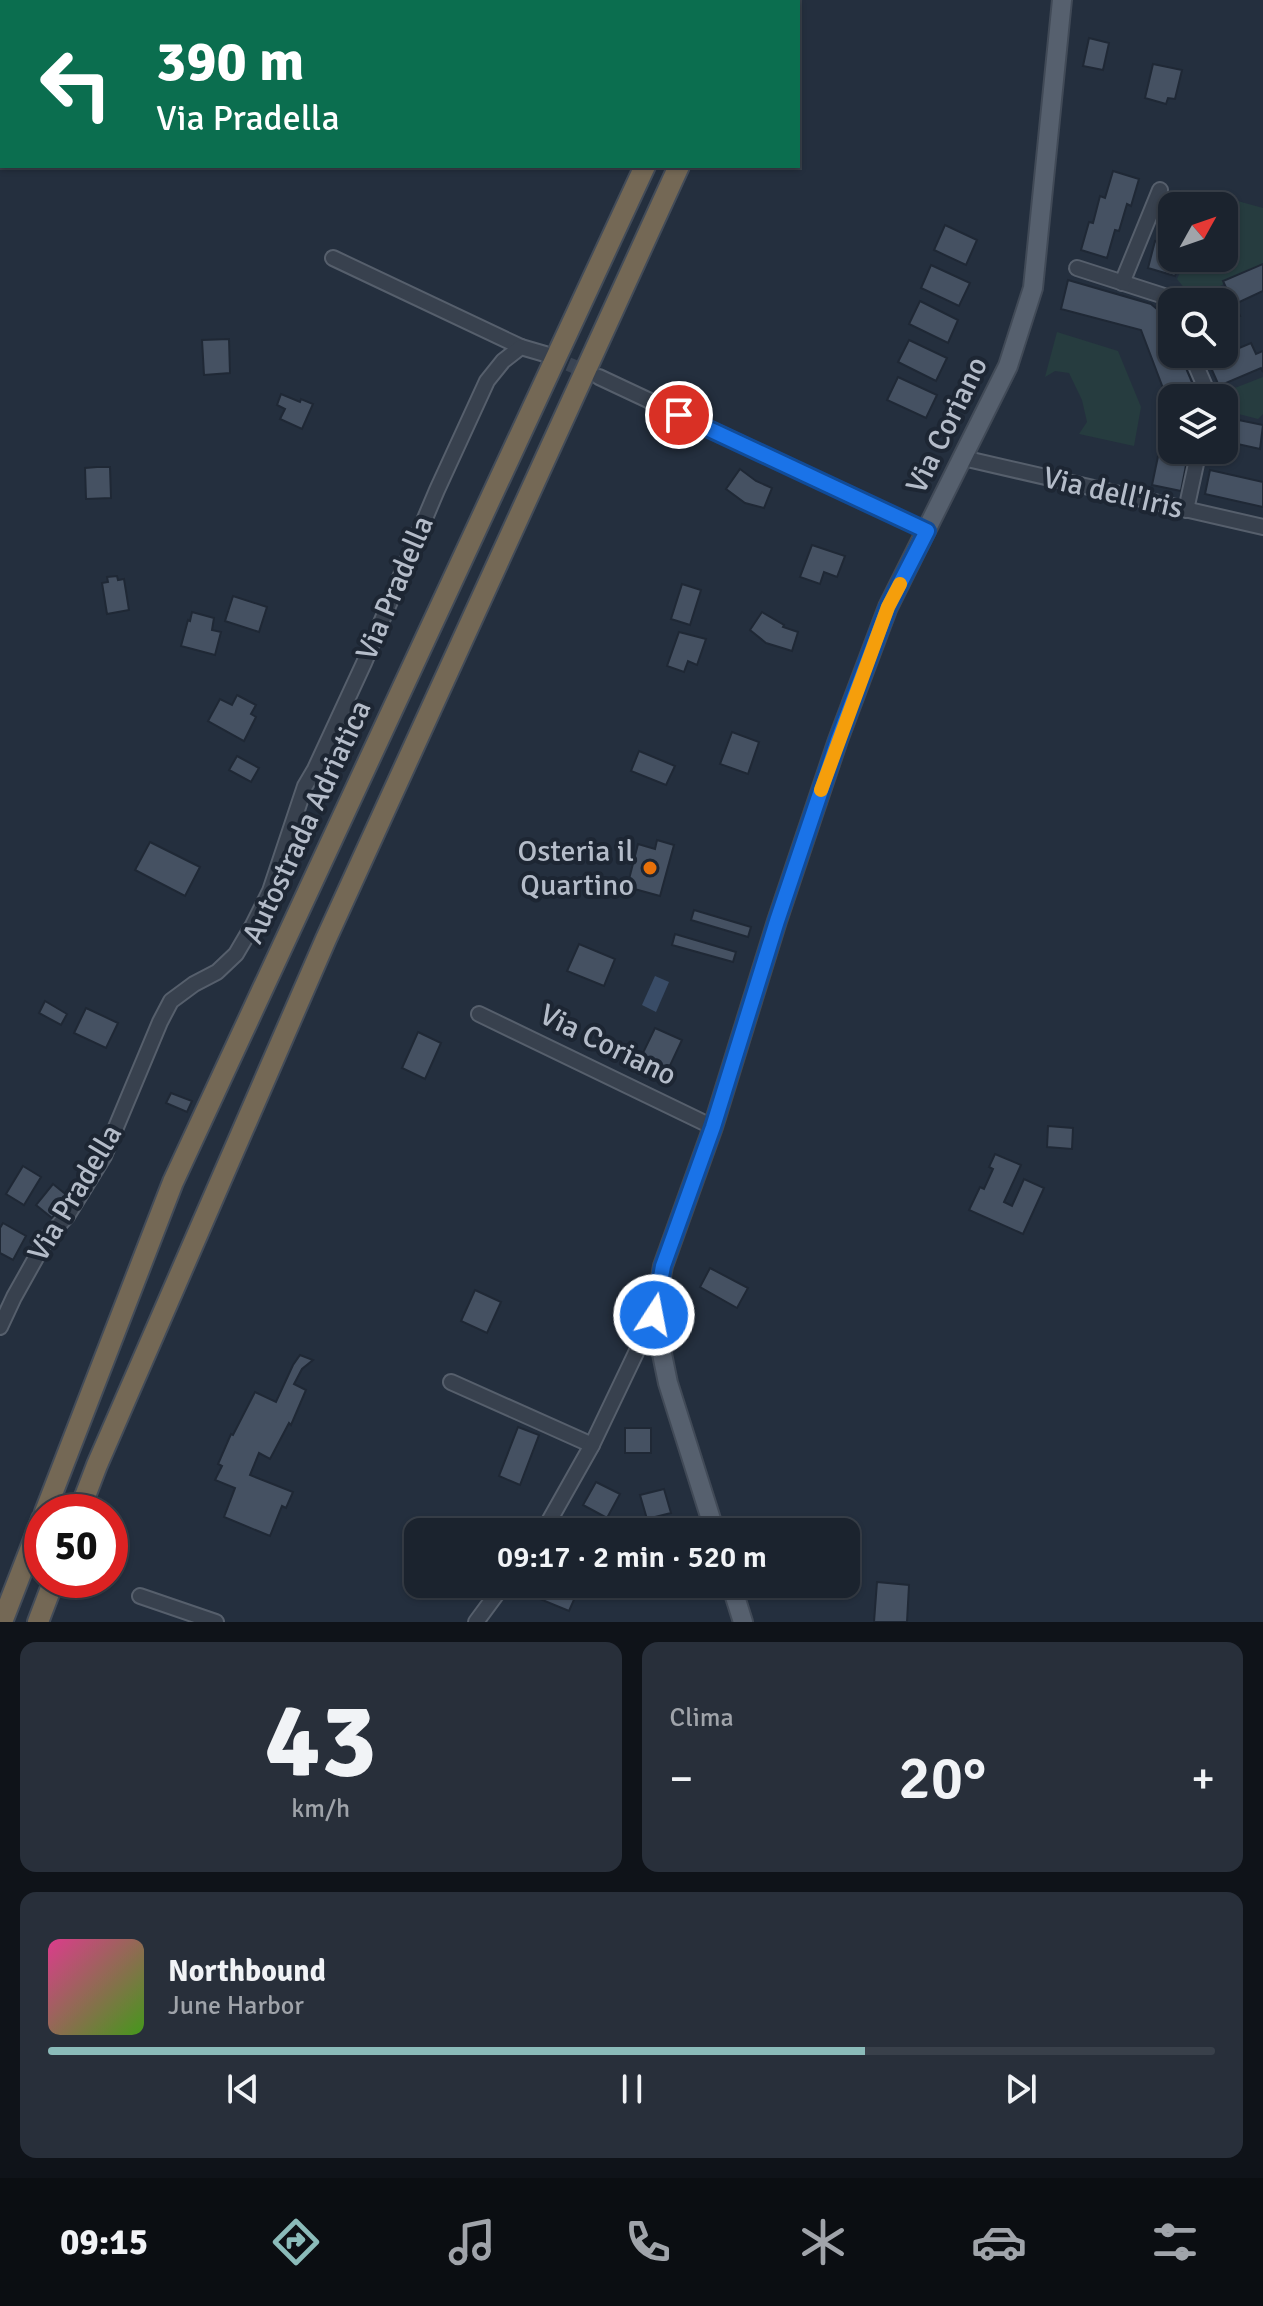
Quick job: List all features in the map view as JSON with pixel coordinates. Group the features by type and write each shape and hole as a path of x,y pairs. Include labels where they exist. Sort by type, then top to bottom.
{"highway":[{"name":"Autostrada Adriatica","path":"52,1494 173,1182 644,168"},
{"path":"86,1494 326,939 678,168"},
{"path":"2,1622 24,1565"},
{"path":"38,1622 47,1598"}],"main road":[{"name":"Via Coriano","path":"711,1518 668,1383 654,1315 663,1266 713,1127 777,921 838,740 888,607 1008,366 1033,288 1062,0"},
{"path":"735,1598 743,1622"}],"street":[{"path":"1122,283 1160,190"},
{"path":"333,258 521,347 545,354"},
{"path":"1077,268 1158,294"},
{"name":"Via Pradella","path":"0,1327 47,1238 67,1216 104,1156 171,1001 217,972 236,954 253,925 270,891 305,786 364,663 487,381 503,361 521,347"},
{"path":"599,377 927,531"},
{"name":"Via dell'Iris","path":"963,458 1263,527"},
{"path":"1186,510 1196,464"},
{"name":"Via Coriano","path":"479,1014 713,1127"},
{"path":"551,1518 592,1445 654,1315"},
{"path":"451,1382 592,1445"},
{"path":"140,1596 216,1622"},
{"path":"476,1622 494,1598"}],"green space":[{"path":"1238,201 1263,208 1263,263 1216,288 1184,288 1177,279 1180,272 1238,272"},
{"path":"1057,332 1118,351 1141,407 1134,446 1079,434 1087,422 1082,400 1069,373 1055,371 1045,377"},
{"path":"1263,377 1263,414 1258,419 1238,414 1238,387"}],"water":[{"path":"655,976 669,982 656,1012 642,1005"}],"building":[{"path":"1089,38 1109,43 1103,70 1083,66"},
{"path":"1153,64 1182,70 1175,99 1168,98 1166,104 1145,98"},
{"path":"1113,171 1139,179 1131,206 1127,204 1119,231 1115,230 1107,258 1081,250 1089,222 1093,223 1100,196 1105,198"},
{"path":"945,225 977,240 966,265 934,250"},
{"path":"1155,241 1158,242 1158,271 1148,268"},
{"path":"1263,264 1263,291 1238,303 1238,288 1226,288 1223,281"},
{"path":"931,265 970,283 959,306 921,288"},
{"path":"1068,280 1151,304 1158,310 1158,368 1186,368 1192,384 1161,384 1141,330 1061,309"},
{"path":"920,301 958,320 948,343 909,324"},
{"path":"229,339 230,373 204,375 202,340"},
{"path":"909,340 947,358 936,381 898,362"},
{"path":"1251,343 1256,354 1263,351 1263,372 1261,368 1218,384 1211,368 1238,368 1238,348"},
{"path":"898,377 937,395 926,418 887,400"},
{"path":"281,394 313,404 302,429 280,419 285,409 277,405"},
{"path":"1238,420 1263,425 1260,449 1238,444"},
{"path":"1158,456 1158,464 1186,464 1181,491 1152,485"},
{"path":"110,467 111,498 86,499 85,468"},
{"path":"740,469 772,488 764,508 745,503 726,489"},
{"path":"1210,470 1263,482 1263,507 1205,494"},
{"path":"812,545 845,556 837,577 824,572 820,584 800,577"},
{"path":"117,576 118,580 124,579 129,610 107,614 102,583 108,582 107,577"},
{"path":"682,584 701,590 690,625 671,619"},
{"path":"233,596 267,607 259,632 225,621"},
{"path":"192,612 214,618 212,630 221,632 215,655 181,646"},
{"path":"762,612 783,627 798,632 792,651 766,643 750,630"},
{"path":"679,632 706,639 697,665 688,661 684,672 667,666"},
{"path":"237,695 256,705 251,714 256,717 244,741 208,721 220,699 232,705"},
{"path":"732,732 759,742 748,774 720,764"},
{"path":"639,751 675,766 666,785 631,771"},
{"path":"237,756 259,768 251,782 229,770"},
{"name":"Osteria il Quartino","path":"657,840 674,845 660,896 627,887 638,844 655,849"},
{"path":"150,842 200,867 185,896 135,870"},
{"path":"694,910 751,927 748,937 691,920"},
{"path":"675,934 736,952 733,962 672,945"},
{"path":"579,944 615,959 604,986 567,971"},
{"path":"45,1001 67,1014 61,1025 39,1013"},
{"path":"86,1008 118,1023 106,1048 74,1033"},
{"path":"655,1028 682,1040 667,1072 640,1059"},
{"path":"418,1032 441,1043 425,1079 402,1068"},
{"path":"171,1093 192,1101 187,1112 166,1103"},
{"path":"1048,1126 1073,1128 1072,1149 1047,1147"},
{"path":"995,1154 1021,1165 1004,1202 1012,1206 1024,1179 1044,1188 1023,1234 969,1210 980,1187 984,1189 993,1169 989,1167"},
{"path":"23,1166 41,1177 24,1205 6,1194"},
{"path":"53,1184 69,1197 52,1218 36,1205"},
{"path":"3,1223 26,1236 13,1260 0,1253 0,1228"},
{"path":"710,1268 748,1288 737,1308 700,1287"},
{"path":"475,1290 501,1302 487,1333 461,1321"},
{"path":"300,1355 313,1360 302,1369 294,1384 306,1390 291,1425 289,1423 270,1459 259,1453 250,1475 293,1492 286,1508 282,1506 270,1536 224,1517 235,1488 215,1480 222,1466 218,1464 231,1434 255,1392 276,1402"},
{"path":"518,1427 539,1435 520,1485 499,1476"},
{"path":"625,1428 651,1428 651,1453 625,1453"},
{"path":"596,1482 620,1494 607,1518 583,1505"},
{"path":"664,1489 671,1513 647,1518 640,1495"},
{"path":"877,1582 909,1585 907,1622 874,1622"},
{"path":"537,1598 575,1598 569,1611"}],"tunnel":[{"path":"549,356 592,374"}],"slow traffic":[{"path":"821,790 888,607 900,584"}],"place":[{"name":"Osteria il Quartino","path":"650,868"}],"route":[{"path":"654,1315 663,1266 713,1127 777,921 838,740 888,607 927,531 679,415"}]}
